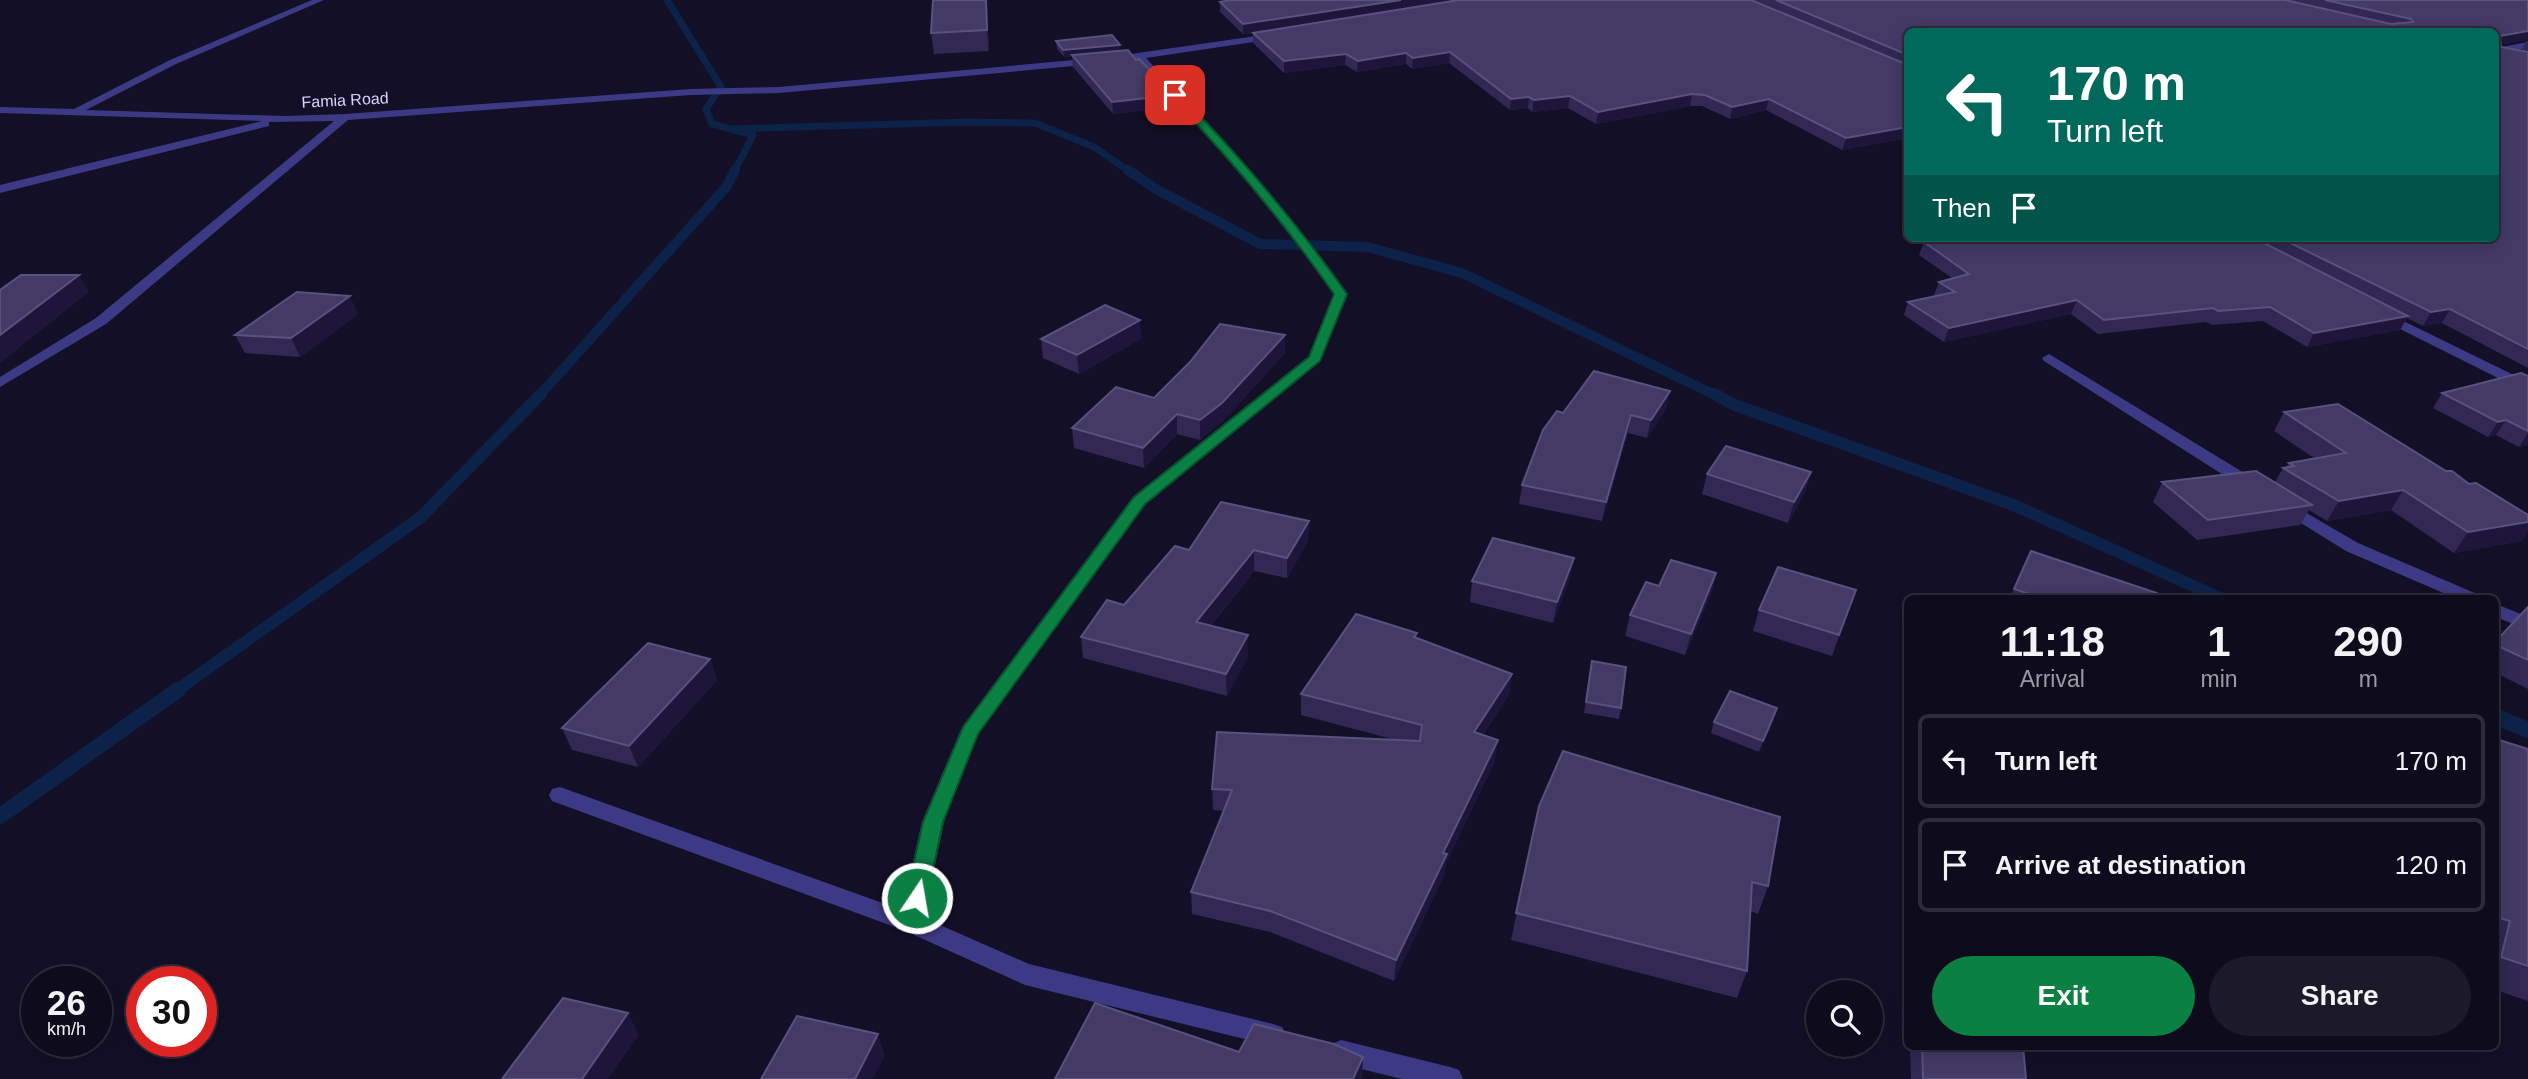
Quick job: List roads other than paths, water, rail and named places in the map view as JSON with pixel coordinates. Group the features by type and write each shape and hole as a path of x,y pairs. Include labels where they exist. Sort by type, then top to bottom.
{"street":[{"path":"75,110 173,62 320,0"},
{"path":"1126,58 1283,35"},
{"path":"2499,50 2528,45"},
{"path":"911,923 933,822 969,732 1139,501 1315,358 1340,294 1298,235 1229,152 1139,56"},
{"name":"Famia Road","path":"0,110 75,110 285,119 345,117 691,92 742,92 1113,59"},
{"path":"0,383 101,321 345,117"},
{"path":"0,189 285,119"},
{"path":"2367,307 2528,388"},
{"path":"2049,358 2352,547 2463,595"},
{"path":"2499,611 2528,624"},
{"path":"560,795 911,923 1025,974 1290,1040"},
{"path":"1317,1046 1450,1079"}],"waterway":[{"path":"667,0 721,87 706,109 712,124 731,129"},
{"path":"731,129 967,122 1035,123 1094,147 1130,172"},
{"path":"731,129 753,135 734,172"},
{"path":"1128,170 1156,189 1260,244 1368,247 1462,273 1717,396"},
{"path":"539,396 727,186 734,172"},
{"path":"176,691 421,517 541,394"},
{"path":"1714,394 1735,405 2016,506 2213,595"},
{"path":"0,816 178,690"},
{"path":"2499,718 2528,730"}]}
